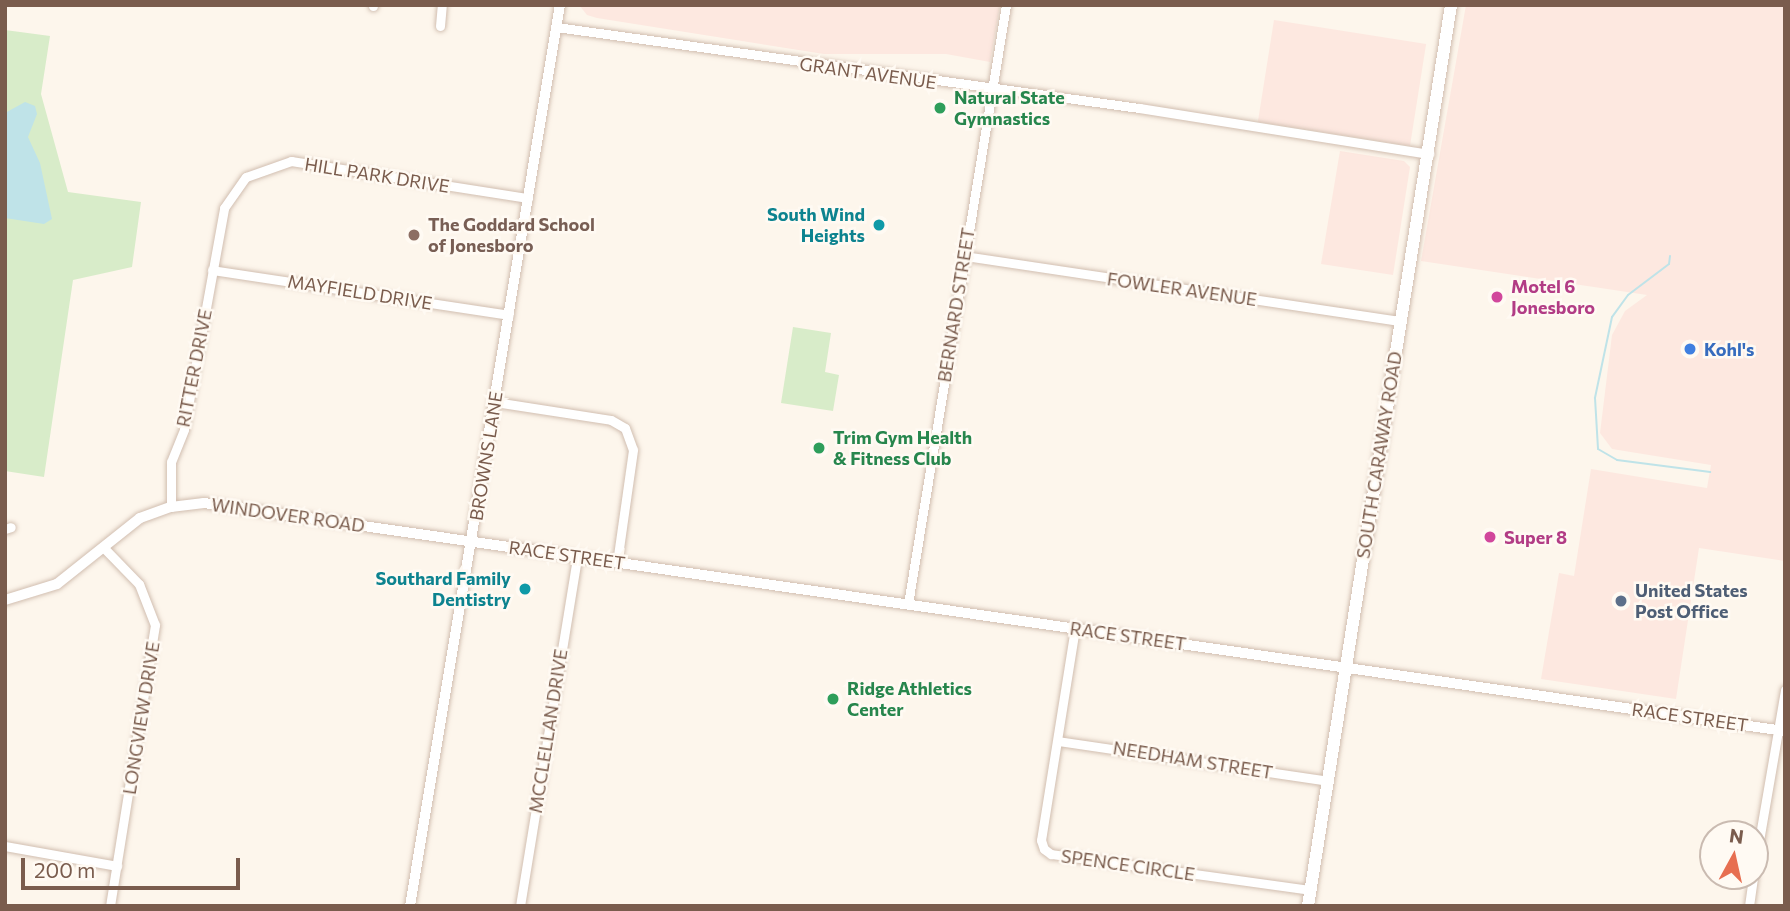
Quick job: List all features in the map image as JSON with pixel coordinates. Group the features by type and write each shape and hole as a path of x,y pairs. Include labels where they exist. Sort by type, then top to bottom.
{"main road":[{"name":"SOUTH CARAWAY ROAD","path":"1308,906 1451,5"}],"street":[{"path":"440,26 442,5"},
{"name":"BROWNS LANE","path":"410,906 560,5"},
{"name":"BERNARD STREET","path":"908,604 1006,5"},
{"name":"GRANT AVENUE","path":"556,27 991,90 1134,107 1429,155"},
{"name":"HILL PARK DRIVE","path":"212,270 225,208 233,191 246,177 276,163 291,162 528,198"},
{"name":"FOWLER AVENUE","path":"965,256 1400,321"},
{"name":"MAYFIELD DRIVE","path":"212,270 509,315"},
{"name":"RITTER DRIVE","path":"171,507 171,462 184,429 212,270"},
{"path":"495,402 611,420 625,428 633,450 617,562"},
{"name":"WINDOVER ROAD","path":"5,600 57,584 140,518 171,507 204,503 249,508 472,541"},
{"name":"RACE STREET","path":"472,541 1782,730"},
{"name":"LONGVIEW DRIVE","path":"103,547 139,583 155,625 110,906"},
{"name":"MCCLELLAN DRIVE","path":"520,906 577,556"},
{"name":"SPENCE CIRCLE","path":"1075,628 1041,839 1047,852 1311,890"},
{"path":"1764,820 1782,730 1785,690"},
{"name":"NEEDHAM STREET","path":"1058,741 1328,780"},
{"path":"5,846 117,866"}],"shaded area":[{"path":"579,5 1000,5 990,62 946,54 824,54 597,18 587,15"},
{"path":"1466,5 1785,5 1785,561 1699,548 1676,699 1541,679 1559,573 1574,576 1591,469 1707,488 1711,465 1612,449 1600,433 1612,335 1625,311 1647,295 1421,261"},
{"path":"1274,20 1426,44 1410,146 1258,122"},
{"path":"1340,151 1404,161 1410,167 1393,275 1321,264"}],"green space":[{"path":"5,30 50,36 41,94 68,192 141,202 132,267 73,280 44,477 5,471"},
{"path":"793,327 831,333 825,372 839,375 833,411 781,403"}],"water":[{"path":"25,102 35,106 37,114 28,137 40,163 52,219 44,224 5,218 5,113"}],"waterway":[{"path":"1670,256 1669,264 1628,295 1612,317 1595,398 1598,449 1617,460 1710,472"}],"place":[{"name":"Natural State Gymnastics","path":"940,108"},
{"name":"South Wind Heights","path":"879,225"},
{"name":"The Goddard School of Jonesboro","path":"414,235"},
{"name":"Motel 6 Jonesboro","path":"1497,297"},
{"name":"Kohl's","path":"1690,349"},
{"name":"Trim Gym Health & Fitness Club","path":"819,448"},
{"name":"Super 8","path":"1490,537"},
{"name":"Southard Family Dentistry","path":"525,589"},
{"name":"United States Post Office","path":"1621,601"},
{"name":"Ridge Athletics Center","path":"833,699"}]}
